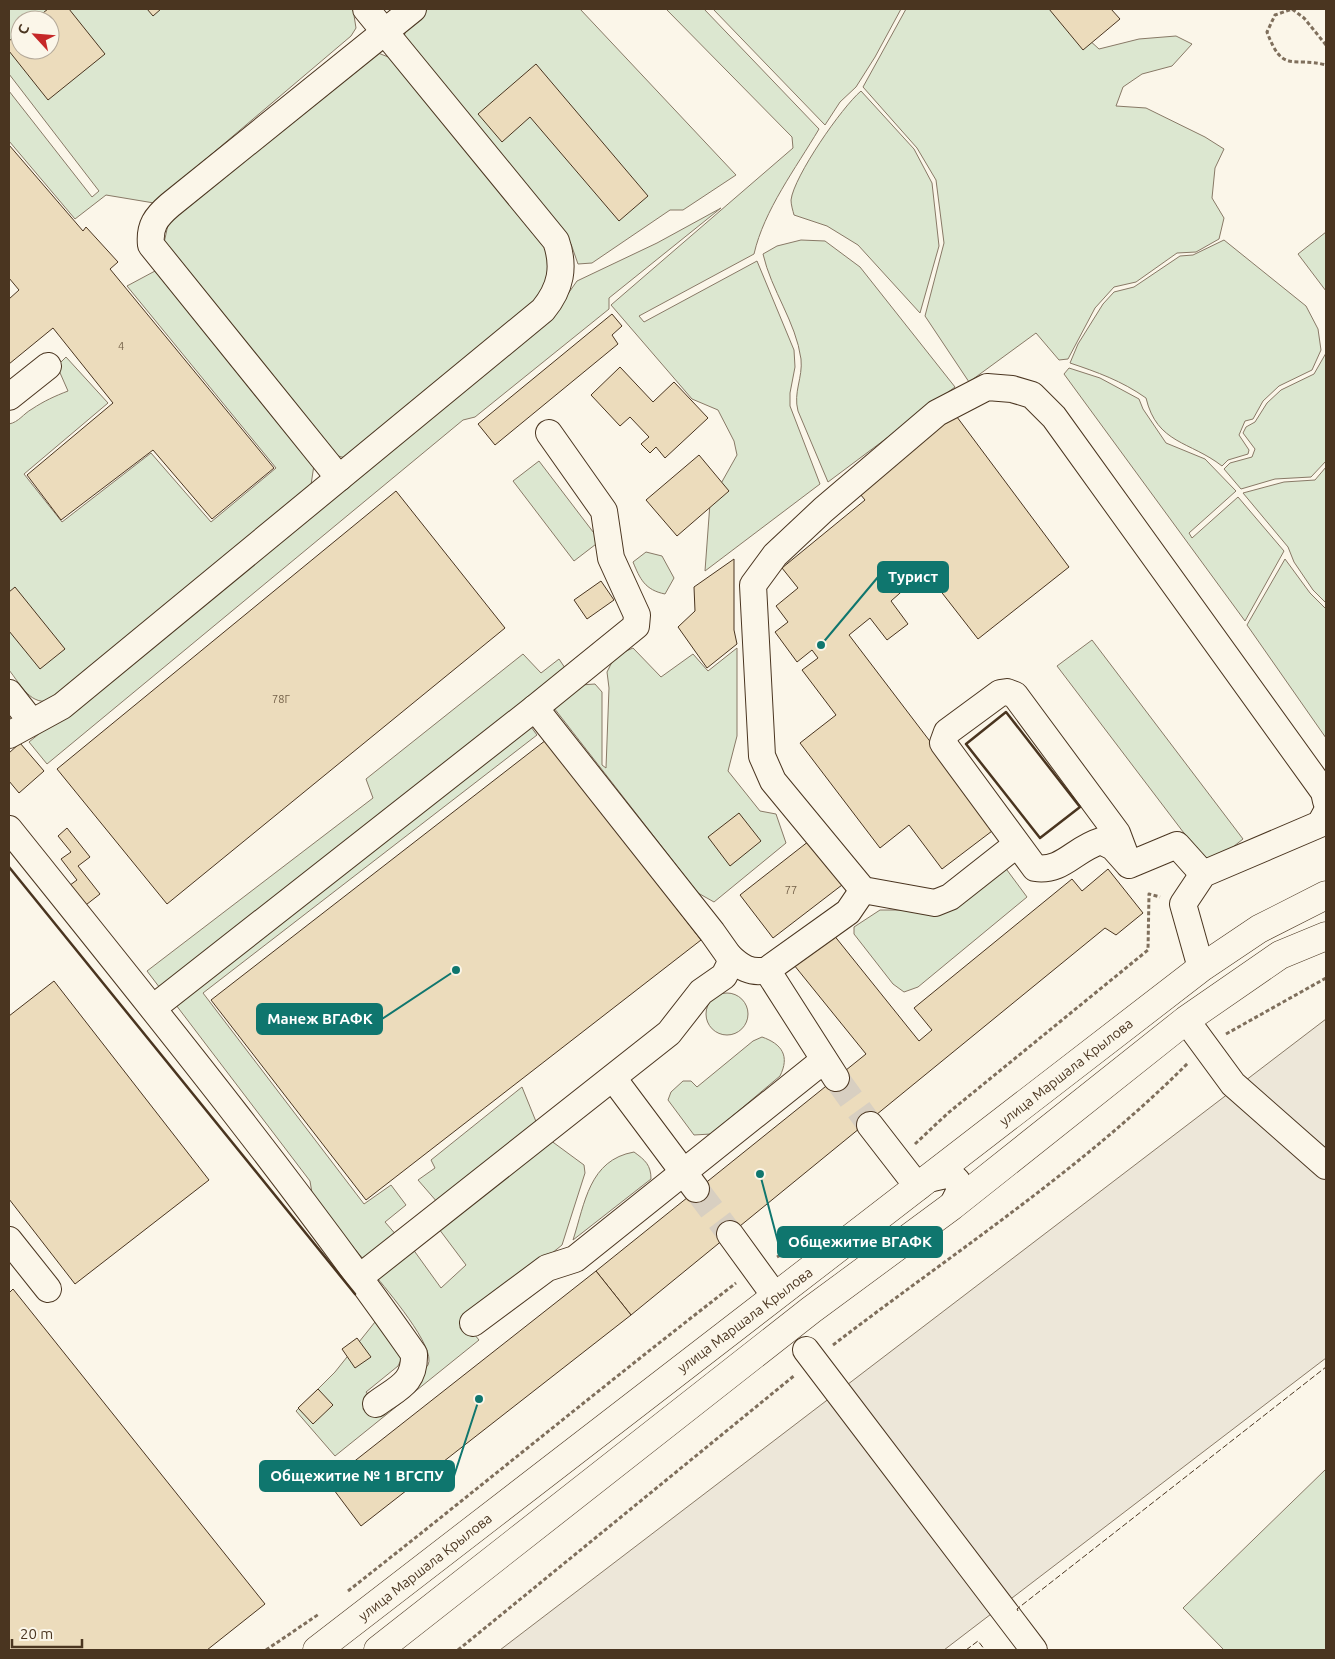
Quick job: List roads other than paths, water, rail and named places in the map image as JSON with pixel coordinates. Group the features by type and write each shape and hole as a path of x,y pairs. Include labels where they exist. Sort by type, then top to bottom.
{"main road":[{"name":"улица Маршала Крылова","path":"317,1650 1200,968 1259,929 1326,895"},
{"path":"378,1650 811,1310 952,1206 1186,1020 1280,955 1326,936"}],"street":[{"path":"9,735 62,706 544,310 551,300 561,276 562,258 556,241 366,9"},
{"path":"339,478 151,245 151,228 164,210 413,9"},
{"path":"9,397 48,366"},
{"path":"1016,845 950,897 935,903 864,890 773,781 762,756 753,585 775,555 823,510 937,413 987,388 1012,389 1032,395 1054,417 1324,792 1326,801"},
{"path":"153,1008 535,708 631,632 636,626 637,615 611,558 604,511 549,433"},
{"path":"1007,692 1015,695 1117,832 1129,864 1114,847 1100,841 1086,846 1063,863 1048,870 1035,868 1016,845 943,743 947,732 1000,693 1007,692"},
{"path":"9,693 31,722"},
{"path":"535,708 729,956 749,971 767,970 848,912 864,890"},
{"path":"1200,968 1183,904 1203,874 1320,824 1326,813"},
{"path":"9,829 153,1008 360,1277 414,1354 414,1367 411,1377 376,1404"},
{"path":"1129,864 1177,845 1203,874"},
{"path":"360,1277 669,1034 701,992 724,976 730,964 729,956"},
{"path":"473,1323 547,1268 576,1259 690,1181 830,1069 767,970"},
{"path":"1186,1020 1233,1084 1326,1166"},
{"path":"613,1078 690,1181"},
{"path":"870,1125 898,1161 923,1183 950,1174 957,1181 960,1190 952,1206"},
{"path":"730,1234 775,1296"},
{"path":"9,1240 48,1289"},
{"path":"806,1350 1034,1650"}],"tunnel":[{"path":"836,1078 870,1125"},
{"path":"696,1189 730,1234"}],"place":[{"name":"Турист","path":"821,645"},
{"name":"Манеж ВГАФК","path":"456,970"},
{"name":"Общежитие ВГАФК","path":"760,1174"},
{"name":"Общежитие № 1 ВГСПУ","path":"479,1399"}]}
